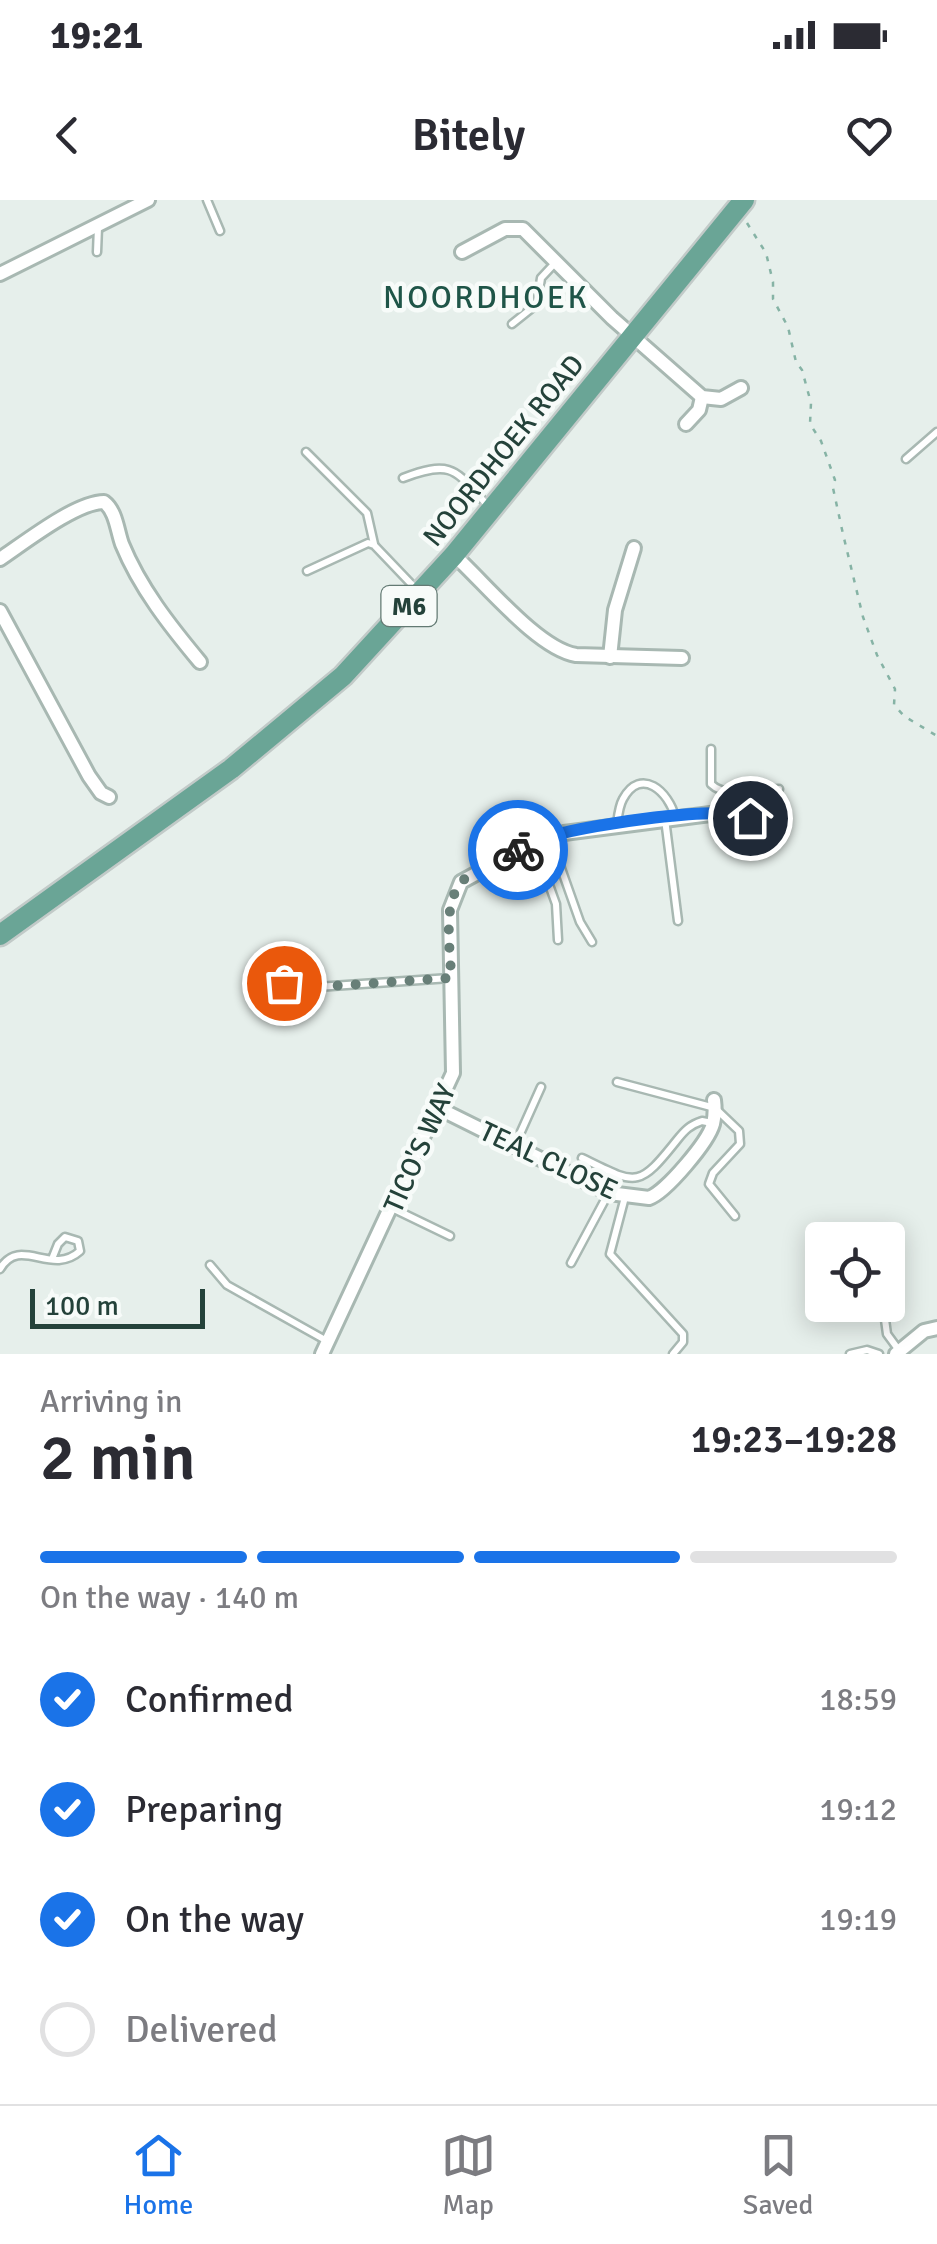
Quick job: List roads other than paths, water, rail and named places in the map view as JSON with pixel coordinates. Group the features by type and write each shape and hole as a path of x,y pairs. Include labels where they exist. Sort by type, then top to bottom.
{"main road":[{"name":"NOORDHOEK ROAD","path":"0,935 276,734 343,676 454,555 739,206"}],"street":[{"path":"0,274 148,200"},
{"path":"462,252 505,228 518,227 528,232 632,337 702,397 728,397 741,388"},
{"path":"686,424 698,410 702,397"},
{"path":"0,559 67,516 92,503 104,502 111,507 125,552 142,584 200,662"},
{"path":"610,656 615,610 634,548"},
{"path":"454,555 515,616 554,648 569,654 682,658"},
{"path":"0,612 89,776 100,793 108,797"},
{"name":"TICO'S WAY","path":"325,1348 438,1108 455,1061 450,910 456,890 467,876 550,836 727,813 744,815 756,824"},
{"name":"TEAL CLOSE","path":"438,1108 609,1192 649,1198 659,1194 708,1136 715,1104"},
{"path":"898,1352 924,1331 937,1328"}],"lane":[{"path":"207,200 220,231"},
{"path":"97,252 98,226"},
{"path":"512,324 537,304 541,278 556,262"},
{"path":"906,459 937,432"},
{"path":"306,452 367,512 374,545 420,594"},
{"path":"403,478 438,467 450,470 491,509"},
{"path":"306,571 334,561 360,544 374,545"},
{"path":"711,749 711,784 719,791 779,789"},
{"path":"617,825 624,797 638,784 645,782 668,797 678,921"},
{"path":"727,792 727,813"},
{"path":"550,836 580,922 592,942"},
{"path":"534,842 556,904 558,940"},
{"path":"284,983 317,987 451,978"},
{"path":"616,1082 715,1104 739,1131 742,1140 713,1173 710,1184 735,1216"},
{"path":"514,1146 541,1087"},
{"path":"582,1158 619,1176 643,1178 686,1129 702,1121 713,1124"},
{"path":"571,1263 609,1192"},
{"path":"625,1196 610,1254 683,1334 683,1342 673,1354"},
{"path":"392,1208 450,1236"},
{"path":"0,1269 16,1253 52,1259 62,1260 77,1254 80,1247 76,1238 62,1240 52,1259"},
{"path":"210,1265 227,1285 325,1348"},
{"path":"885,1322 887,1334 898,1352"},
{"path":"850,1354 866,1350 879,1354"}],"district":[{"name":"NOORDHOEK","path":"486,297"}]}
